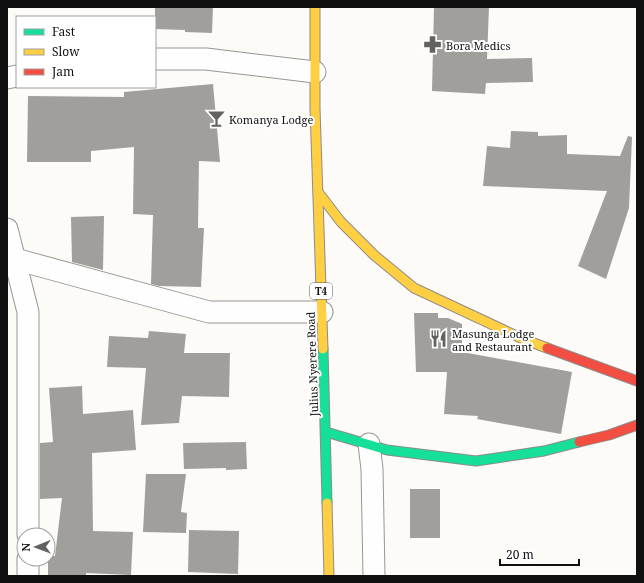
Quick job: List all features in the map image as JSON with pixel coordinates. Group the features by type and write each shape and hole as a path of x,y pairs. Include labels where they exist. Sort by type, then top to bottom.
{"main road":[{"name":"Julius Nyerere Road","path":"315,7 314,108 326,432 329,576"},
{"path":"318,192 341,222 369,250 414,288 523,339 637,381"},
{"path":"326,432 386,450 476,461 544,452 609,435 637,425"}],"street":[{"path":"156,59 206,59 315,72"},
{"path":"7,229 28,312 28,527"},
{"path":"15,259 209,312 322,312"},
{"path":"369,444 372,469 374,576"}],"building":[{"path":"155,7 213,7 212,33 156,29"},
{"path":"434,7 489,7 487,59 532,58 533,82 486,83 485,94 432,91"},
{"path":"213,84 220,162 199,161 198,228 204,228 201,287 159,286 151,284 153,215 133,214 134,147 91,151 91,162 27,162 28,96 124,97 124,92"},
{"path":"511,131 538,132 538,136 567,135 567,154 620,156 628,136 632,137 629,208 606,279 578,266 607,191 483,186 487,146 510,148"},
{"path":"104,216 103,270 72,262 71,217"},
{"path":"414,313 438,313 438,318 448,318 462,324 462,352 572,372 561,434 477,419 478,416 444,414 447,372 416,372"},
{"path":"149,331 186,334 184,353 230,353 229,397 182,396 179,423 141,425 146,368 107,367 109,336 148,338"},
{"path":"82,386 83,414 133,410 136,450 92,453 93,531 133,532 131,575 86,573 86,576 48,576 48,567 56,567 56,548 62,498 40,499 40,443 53,442 49,388"},
{"path":"246,442 247,469 184,469 183,443"},
{"path":"146,474 186,474 181,512 187,513 186,533 143,532"},
{"path":"410,489 440,489 440,538 410,538"},
{"path":"189,530 239,531 238,574 188,572"}],"traffic: fast":[{"path":"323,349 327,503"},
{"path":"326,432 387,450 476,461 544,451 579,442"}],"traffic: slow":[{"path":"315,7 315,108 323,349"},
{"path":"318,192 341,222 374,255 414,288 523,339 547,348"},
{"path":"327,503 329,576"}],"traffic: jam":[{"path":"547,348 637,381"},
{"path":"579,442 609,435 637,425"}],"place":[{"name":"Bora Medics","path":"433,45"},
{"name":"Komanya Lodge","path":"216,119"},
{"name":"Masunga Lodge and Restaurant","path":"439,339"}]}
